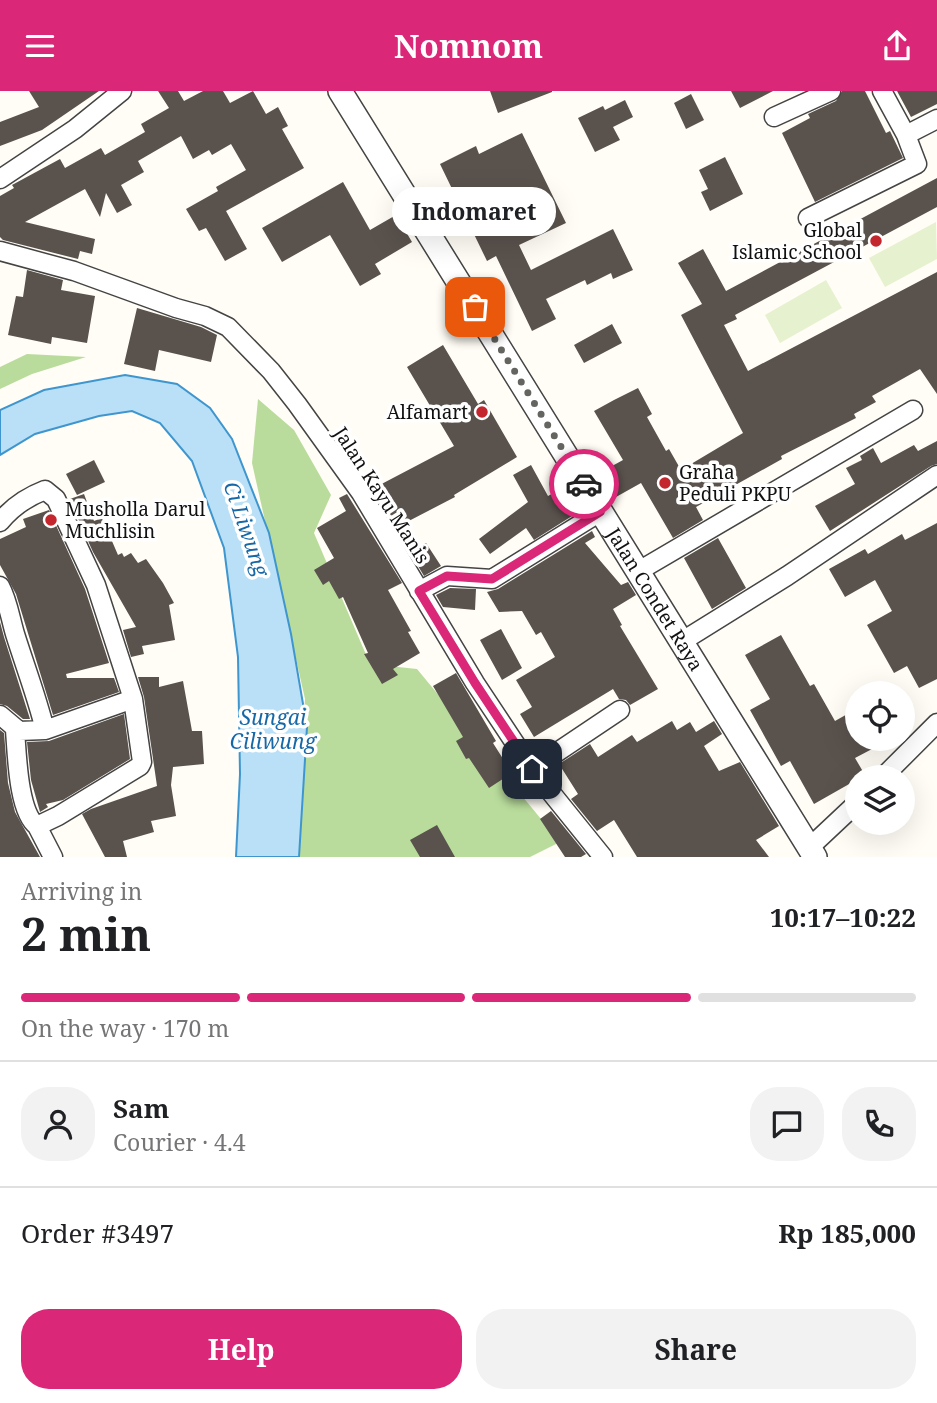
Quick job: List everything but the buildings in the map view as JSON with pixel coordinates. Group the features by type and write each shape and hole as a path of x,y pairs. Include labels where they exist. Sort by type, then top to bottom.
{"street":[{"path":"0,179 75,129 122,91"},
{"name":"Jalan Condet Raya","path":"340,91 812,853"},
{"path":"774,117 831,91"},
{"path":"808,218 915,166 918,160 882,91"},
{"path":"906,135 937,118"},
{"name":"Jalan Kayu Manis","path":"0,251 74,271 205,316 228,327 271,371 361,493 475,683 532,769 603,857"},
{"path":"637,572 914,410"},
{"path":"681,642 787,576 937,475"},
{"path":"0,522 23,501 45,490 56,499 96,585 133,699 142,762 140,766 58,816 37,826"},
{"path":"419,591 447,576 492,579 600,512"},
{"path":"0,586 33,683 45,730"},
{"path":"15,730 45,730 133,699"},
{"path":"532,769 620,710"},
{"path":"0,715 15,730 22,795 30,821 37,826 53,857"},
{"path":"895,765 937,723"},
{"path":"812,853 845,816"}],"green space":[{"path":"936,222 937,259 885,287 869,258"},
{"path":"826,280 842,308 780,343 765,315"},
{"path":"27,354 86,357 32,374 0,389 0,367"},
{"path":"258,399 294,430 331,495 314,533 370,664 417,669 560,842 530,857 295,857 305,699 252,463"}],"water":[{"name":"Sungai Ciliwung","path":"125,375 177,384 210,408 232,439 269,533 291,634 307,727 299,857 236,857 240,774 238,657 224,548 192,461 160,423 132,411 99,416 35,434 0,455 0,410 44,390"}],"way so far":[{"path":"475,307 584,484"}],"place":[{"name":"Global Islamic School","path":"876,241"},
{"name":"Indomaret","path":"475,307"},
{"name":"Alfamart","path":"482,412"},
{"name":"Graha Peduli PKPU","path":"665,483"},
{"name":"Musholla Darul Muchlisin","path":"51,520"}],"route":[{"path":"532,769 419,591 447,576 492,579 600,512 584,484"}],"water label":[{"name":"Ci Liwung","path":"246,529"}]}
